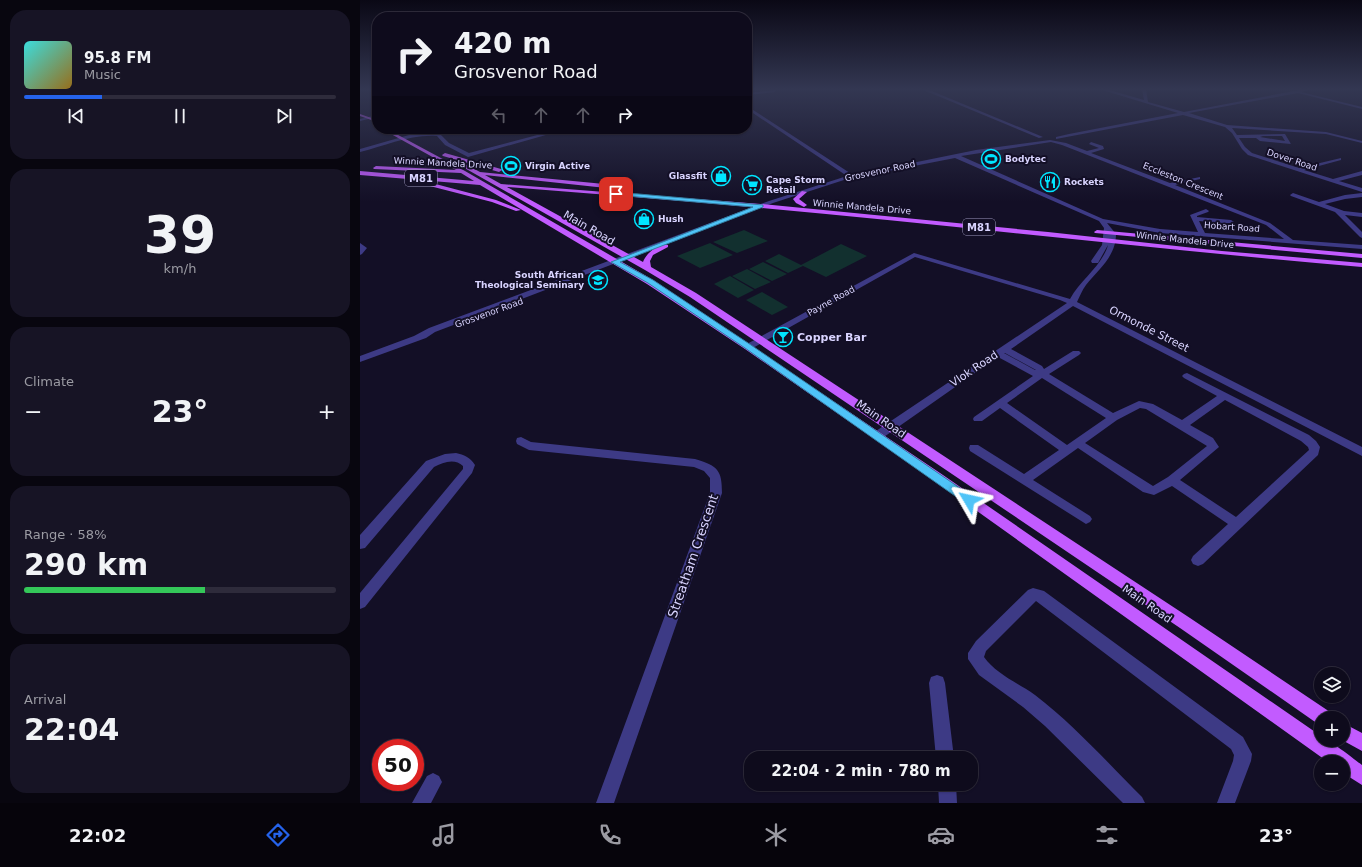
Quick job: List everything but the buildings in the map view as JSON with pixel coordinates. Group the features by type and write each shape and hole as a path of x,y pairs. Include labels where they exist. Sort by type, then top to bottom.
{"main road":[{"name":"Main Road","path":"394,134 463,172 650,282 748,347 877,436 1333,755"},
{"path":"408,134 421,141"},
{"name":"Main Road","path":"439,151 648,268 762,340 1314,711"},
{"path":"445,155 488,167 546,179"},
{"path":"360,168 476,180 499,185"},
{"name":"Winnie Mandela Drive","path":"360,168 479,173 631,189"},
{"path":"463,172 485,177 663,198"},
{"path":"360,173 466,193 494,201 543,220"},
{"name":"Winnie Mandela Drive","path":"360,173 761,206 771,204"},
{"name":"Winnie Mandela Drive","path":"638,189 771,204 1109,235 1362,256"},
{"path":"804,192 796,199 804,205"},
{"name":"Winnie Mandela Drive","path":"782,201 804,205 1109,235 1222,253 1362,265"},
{"path":"648,268 646,261 649,256 666,246"},
{"path":"1350,735 1362,743"},
{"name":"Main Road","path":"1350,767 1362,776"}],"street":[{"path":"776,126 851,176"},
{"name":"Eccleston Crescent","path":"1017,126 1041,137"},
{"name":"Grosvenor Road","path":"630,258 666,246 771,204 851,176 1114,126"},
{"name":"Dover Road","path":"1228,126 1231,128 1245,150 1250,154 1361,191"},
{"path":"1233,126 1322,133 1362,142"},
{"name":"Eccleston Crescent","path":"1028,131 1268,224 1291,241"},
{"path":"360,151 427,134 438,135 446,144 468,155 546,134"},
{"path":"421,141 420,137 427,134"},
{"name":"Grosvenor Road","path":"1058,139 1069,135"},
{"path":"1236,136 1259,140 1264,135 1283,135 1291,145"},
{"name":"Grosvenor Road","path":"980,152 1041,137 1049,138"},
{"path":"1049,138 1058,139"},
{"name":"Eccleston Crescent","path":"1058,139 1064,144"},
{"path":"1085,152 1102,149 1101,146 1092,143"},
{"name":"Hobart Road","path":"956,156 1101,220 1146,230 1362,247"},
{"path":"1296,170 1340,159"},
{"path":"976,171 984,169"},
{"path":"1332,181 1362,173"},
{"path":"1170,185 1198,178"},
{"path":"1026,194 1034,191"},
{"path":"1320,204 1361,191"},
{"path":"1293,195 1336,210 1362,215"},
{"path":"1346,197 1362,202"},
{"name":"Grosvenor Road","path":"360,359 617,263 761,206"},
{"path":"1336,210 1362,236"},
{"path":"1202,234 1194,214 1206,211"},
{"path":"1195,219 1231,222"},
{"name":"Hobart Road","path":"1101,220 1109,235"},
{"path":"1072,303 1085,282 1093,274 1107,254 1109,235"},
{"path":"360,245 364,248 360,253"},
{"name":"Ormonde Street","path":"914,255 1061,297 1362,452"},
{"name":"Payne Road","path":"748,347 914,255"},
{"name":"Vlok Road","path":"877,436 1072,303"},
{"path":"1000,351 1033,373 1042,374 1113,418"},
{"path":"978,419 1042,374 1076,353"},
{"path":"1187,376 1304,438 1312,444 1315,449 1314,452 1198,560"},
{"path":"1182,425 1224,396"},
{"path":"1000,403 1067,450"},
{"path":"1024,480 1078,442 1113,418 1141,404 1149,406 1209,441 1213,444 1213,448 1157,491 1147,489 1078,442"},
{"name":"Streatham Crescent","path":"521,442 529,446 695,463 708,468 716,477 716,493 605,803"},
{"path":"974,448 1086,519"},
{"path":"360,544 430,464 449,458 460,458 466,461 469,465 468,470 360,603"},
{"path":"1172,480 1236,523"},
{"path":"1136,803 1051,720 1029,701 984,670 976,659 976,654 982,646 1033,594 1040,595 1237,743 1243,754 1242,761 1226,803"},
{"path":"937,683 943,751"},
{"path":"421,803 433,782"},
{"path":"947,791 948,803"}],"green space":[{"path":"744,230 768,241 737,253 713,242"},
{"path":"710,243 733,255 700,268 677,256"},
{"path":"841,244 867,256 826,277 801,265"},
{"path":"779,254 803,266 788,273 765,261"},
{"path":"763,262 787,274 772,281 749,269"},
{"path":"747,269 771,282 755,289 732,276"},
{"path":"730,276 754,290 738,298 714,284"},
{"path":"762,292 788,307 772,315 746,300"}],"place":[{"name":"Bodytec","path":"991,159"},
{"name":"Virgin Active","path":"511,166"},
{"name":"Glassfit","path":"721,176"},
{"name":"Rockets","path":"1050,182"},
{"name":"Cape Storm Retail","path":"752,185"},
{"name":"Hush","path":"644,219"},
{"name":"South African Theological Seminary","path":"598,280"},
{"name":"Copper Bar","path":"783,337"}],"route":[{"path":"616,194 761,206 614,262 650,282 748,347 969,500"}]}
